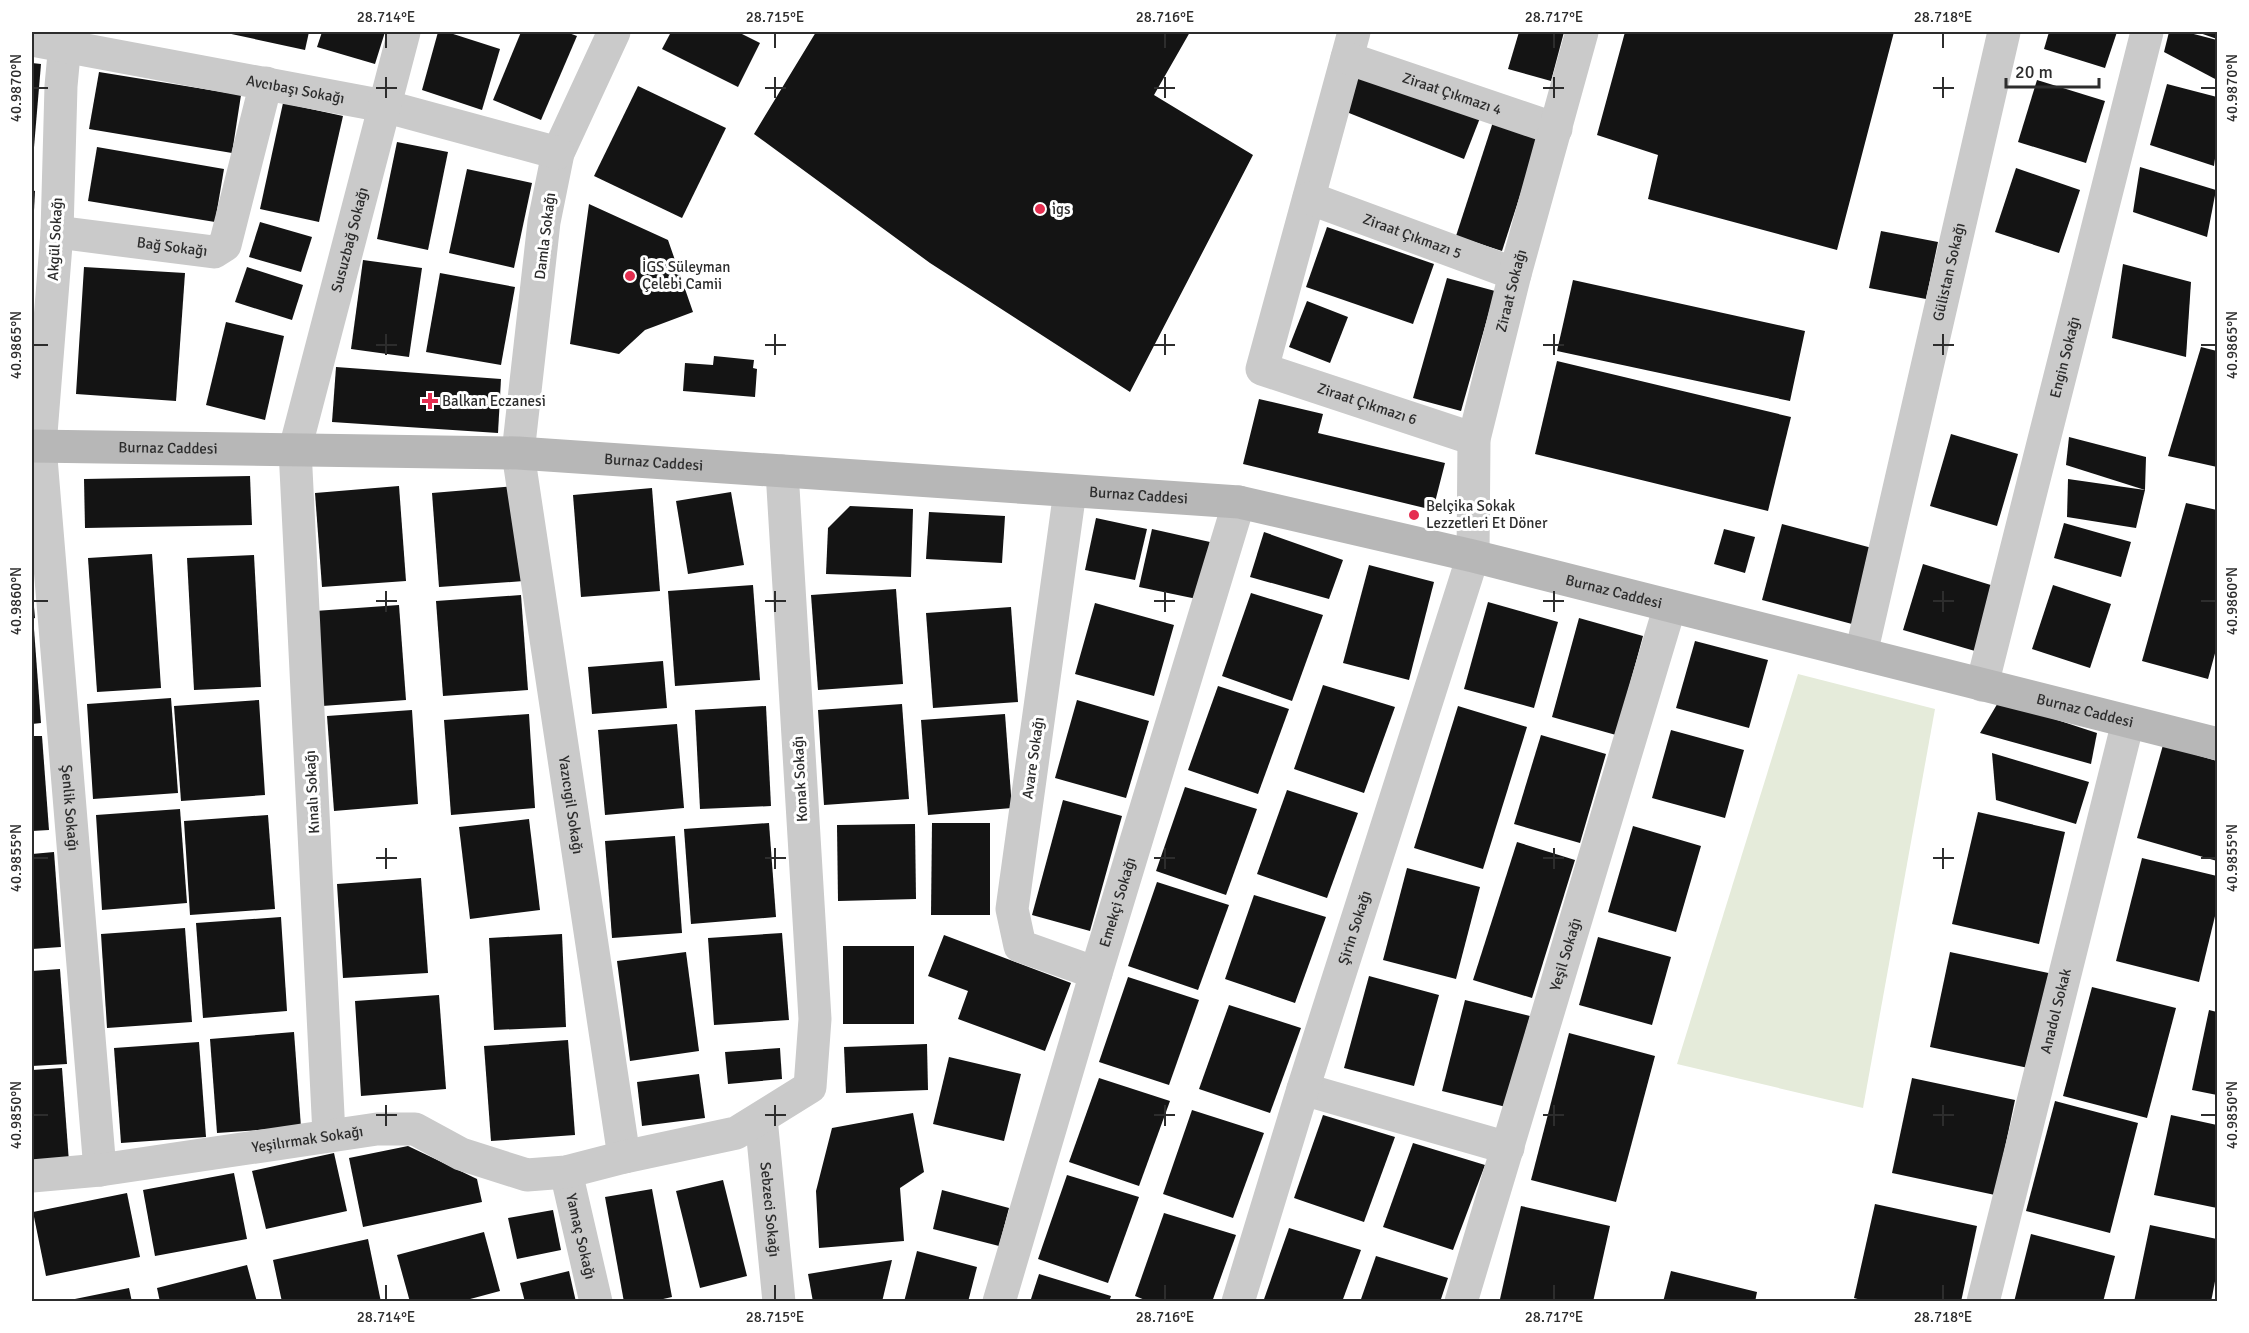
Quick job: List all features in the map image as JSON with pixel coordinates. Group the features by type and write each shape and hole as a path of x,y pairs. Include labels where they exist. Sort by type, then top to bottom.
{"main road":[{"name":"Burnaz Caddesi","path":"36,446 518,453 1239,502 1473,556 2217,744"}],"street":[{"name":"Susuzbağ Sokağı","path":"295,449 404,32"},
{"name":"Damla Sokağı","path":"518,453 544,222 558,153 614,32"},
{"name":"Ziraat Sokağı","path":"1473,556 1474,439 1515,274 1582,32"},
{"name":"Gülistan Sokağı","path":"1861,654 2004,32"},
{"name":"Engin Sokağı","path":"1982,685 2147,32"},
{"name":"Avcıbaşı Sokağı","path":"32,40 65,38 266,83 384,106 558,153"},
{"name":"Akgül Sokağı","path":"36,446 57,232 61,86 65,38"},
{"name":"Ziraat Çıkmazı 4","path":"1351,45 1556,129"},
{"path":"1309,198 1351,45"},
{"name":"Bağ Sokağı","path":"57,232 214,252 225,244 266,83"},
{"name":"Ziraat Çıkmazı 5","path":"1309,198 1515,274"},
{"name":"Ziraat Çıkmazı 6","path":"1309,198 1262,369 1474,439"},
{"name":"Şenlik Sokağı","path":"36,446 100,1170"},
{"name":"Kınalı Sokağı","path":"295,449 329,1135"},
{"name":"Yazıcıgil Sokağı","path":"518,453 624,1157"},
{"name":"Konak Sokağı","path":"782,471 815,1018 810,1087"},
{"name":"Avare Sokağı","path":"1070,490 1012,909 1020,946 1096,973"},
{"name":"Emekçi Sokağı","path":"999,1302 1239,502"},
{"name":"Şirin Sokağı","path":"1238,1302 1303,1089 1473,556"},
{"name":"Yeşil Sokağı","path":"1461,1302 1670,606"},
{"name":"Anadol Sokak","path":"1983,1302 2128,722"},
{"name":"Yeşilırmak Sokağı","path":"32,1176 100,1170 377,1129 415,1129 461,1154 527,1175 566,1172 736,1133 810,1087"},
{"path":"1303,1089 1508,1148"},
{"name":"Sebzeci Sokağı","path":"761,1118 779,1302"},
{"name":"Yamaç Sokağı","path":"566,1172 596,1302"}],"green space":[{"path":"1798,674 1935,709 1863,1108 1677,1064"}],"building":[{"path":"222,32 309,32 305,50"},
{"path":"322,32 385,32 375,64 317,47"},
{"path":"438,32 447,32 500,49 482,110 422,90"},
{"path":"521,32 566,32 577,36 541,120 493,100"},
{"path":"671,32 738,32 760,43 738,87 662,49"},
{"name":"igs","path":"816,32 1190,32 1154,95 1253,155 1130,392 930,263 754,134"},
{"path":"1519,32 1564,32 1551,81 1508,69"},
{"path":"1625,32 1894,32 1837,250 1648,199 1658,155 1597,135"},
{"path":"2049,32 2117,32 2105,68 2044,49"},
{"path":"2169,32 2186,32 2217,40 2217,80 2164,52"},
{"path":"2197,32 2217,32 2217,39"},
{"path":"32,63 41,64 33,159 32,159"},
{"path":"1360,70 1480,118 1464,159 1344,111"},
{"path":"99,72 241,95 232,153 89,129"},
{"path":"2037,80 2105,101 2086,163 2018,142"},
{"path":"2167,84 2217,97 2217,143 2214,166 2150,145"},
{"path":"638,86 726,128 682,218 594,176"},
{"path":"283,103 343,116 319,222 260,209"},
{"path":"1493,122 1539,137 1502,251 1456,236"},
{"path":"397,142 448,152 428,250 377,239"},
{"path":"97,147 224,169 215,222 88,201"},
{"path":"2140,167 2216,190 2207,237 2133,212"},
{"path":"2016,168 2080,190 2059,253 1995,232"},
{"path":"467,169 532,183 514,268 449,253"},
{"path":"32,190 35,191 33,229 32,229"},
{"name":"İGS Süleyman Çelebi Camii","path":"589,204 668,240 693,312 645,330 619,354 570,344"},
{"path":"260,222 312,237 301,272 249,257"},
{"path":"1327,227 1434,264 1413,324 1306,287"},
{"path":"1881,231 1938,242 1926,299 1869,288"},
{"path":"363,260 422,268 409,357 351,349"},
{"path":"2123,264 2191,282 2186,357 2112,338"},
{"path":"84,267 185,273 176,401 76,394"},
{"path":"247,267 303,285 292,320 235,302"},
{"path":"440,273 515,287 501,365 426,352"},
{"path":"1447,278 1495,291 1461,411 1413,398"},
{"path":"1573,280 1805,331 1790,401 1557,351"},
{"path":"1307,301 1348,317 1330,363 1289,347"},
{"path":"226,322 284,336 265,420 206,405"},
{"path":"2201,347 2217,351 2217,467 2168,456"},
{"path":"714,356 754,360 753,368 757,369 755,397 683,391 685,363 713,365"},
{"path":"1557,361 1791,417 1768,511 1535,454"},
{"path":"336,367 501,379 498,433 332,422"},
{"path":"1259,399 1323,414 1318,433 1445,463 1433,510 1243,464"},
{"path":"1951,434 2018,454 1997,526 1930,506"},
{"path":"2069,437 2146,457 2145,490 2066,465"},
{"path":"250,476 252,525 85,528 84,479"},
{"path":"2068,479 2145,490 2136,528 2067,517"},
{"path":"399,486 406,581 322,587 315,493"},
{"path":"517,486 524,581 439,587 432,493"},
{"path":"652,488 660,591 581,597 573,495"},
{"path":"731,492 744,565 688,574 676,501"},
{"path":"2186,503 2217,510 2217,646 2208,679 2142,661"},
{"path":"850,506 913,509 911,577 826,574 828,528"},
{"path":"929,512 1005,516 1002,563 926,559"},
{"path":"1096,518 1147,529 1135,580 1085,570"},
{"path":"2064,523 2131,542 2121,577 2054,558"},
{"path":"1782,524 1872,548 1852,624 1762,600"},
{"path":"1152,529 1210,542 1197,599 1139,587"},
{"path":"1724,529 1755,537 1745,573 1714,564"},
{"path":"1264,532 1343,560 1329,599 1250,577"},
{"path":"152,554 161,688 97,692 88,558"},
{"path":"254,555 261,687 194,690 187,558"},
{"path":"1923,564 1994,586 1975,651 1903,630"},
{"path":"1369,565 1434,582 1409,680 1343,663"},
{"path":"753,585 760,680 675,686 668,591"},
{"path":"2053,585 2111,604 2090,668 2032,649"},
{"path":"896,589 903,684 818,690 811,595"},
{"path":"1251,593 1323,615 1292,701 1222,676"},
{"path":"521,595 528,690 443,696 436,601"},
{"path":"32,596 35,618 32,619"},
{"path":"1488,602 1558,622 1534,708 1464,689"},
{"path":"1095,603 1174,625 1154,696 1075,674"},
{"path":"399,605 406,700 322,706 315,611"},
{"path":"1011,607 1018,702 933,708 926,613"},
{"path":"1579,618 1643,636 1616,735 1552,717"},
{"path":"32,629 34,629 41,723 32,724"},
{"path":"1695,641 1768,660 1749,728 1676,708"},
{"path":"663,661 667,708 592,714 588,667"},
{"path":"1323,685 1395,707 1364,793 1294,769"},
{"path":"1218,686 1289,709 1258,794 1188,770"},
{"path":"171,698 178,793 93,799 87,704"},
{"path":"259,700 265,795 181,801 174,706"},
{"path":"1077,700 1149,721 1126,798 1055,778"},
{"path":"1999,701 2097,733 2091,764 1980,733"},
{"path":"902,704 909,799 824,805 818,710"},
{"path":"766,706 771,806 700,809 695,710"},
{"path":"1458,706 1527,727 1483,869 1414,848"},
{"path":"412,710 418,804 334,811 327,716"},
{"path":"529,714 535,808 451,815 444,720"},
{"path":"1005,714 1012,808 928,815 921,720"},
{"path":"677,724 684,808 605,815 598,730"},
{"path":"1671,730 1744,750 1725,818 1652,798"},
{"path":"1541,735 1606,754 1580,843 1514,824"},
{"path":"32,736 42,736 49,830 32,831"},
{"path":"2163,745 2217,761 2217,861 2137,838"},
{"path":"1992,753 2089,782 2076,824 1996,800"},
{"path":"1185,787 1257,809 1226,895 1156,871"},
{"path":"1287,790 1358,813 1327,898 1257,874"},
{"path":"1063,800 1122,816 1090,931 1032,915"},
{"path":"180,809 187,903 102,910 96,815"},
{"path":"1978,812 2065,832 2039,944 1952,924"},
{"path":"268,815 275,909 190,915 184,821"},
{"path":"529,819 540,910 470,919 459,827"},
{"path":"769,823 776,917 691,924 684,829"},
{"path":"932,823 990,823 990,915 931,915"},
{"path":"915,824 916,899 838,901 837,825"},
{"path":"1633,826 1701,846 1676,932 1608,912"},
{"path":"675,836 682,933 612,938 605,841"},
{"path":"1517,842 1575,860 1532,998 1473,980"},
{"path":"54,852 61,947 32,949 32,854"},
{"path":"2142,858 2217,876 2217,908 2199,982 2116,961"},
{"path":"1407,868 1480,887 1456,979 1383,960"},
{"path":"421,878 428,973 343,978 337,884"},
{"path":"1157,882 1229,905 1198,990 1128,966"},
{"path":"1254,895 1326,917 1295,1003 1225,979"},
{"path":"281,917 287,1011 203,1018 196,923"},
{"path":"185,928 192,1022 107,1028 101,934"},
{"path":"782,933 789,1020 714,1025 708,938"},
{"path":"562,934 566,1027 494,1030 489,938"},
{"path":"944,935 1071,983 1045,1051 958,1019 968,991 928,976"},
{"path":"1598,937 1671,957 1652,1025 1579,1005"},
{"path":"843,946 914,946 914,1024 843,1024"},
{"path":"686,952 699,1051 630,1061 617,961"},
{"path":"1950,952 2053,974 2033,1069 1930,1047"},
{"path":"60,969 67,1064 32,1066 32,971"},
{"path":"1369,976 1439,995 1414,1086 1344,1068"},
{"path":"1128,977 1199,1000 1169,1085 1099,1062"},
{"path":"2092,987 2176,1008 2147,1118 2063,1096"},
{"path":"439,995 446,1089 361,1096 355,1001"},
{"path":"1465,1000 1530,1016 1506,1107 1442,1091"},
{"path":"1229,1005 1301,1028 1270,1113 1199,1089"},
{"path":"2209,1010 2217,1012 2217,1095 2192,1090"},
{"path":"294,1032 301,1127 217,1133 210,1039"},
{"path":"1569,1033 1655,1056 1616,1202 1531,1180"},
{"path":"568,1040 575,1135 491,1141 484,1046"},
{"path":"199,1042 206,1137 121,1143 114,1048"},
{"path":"927,1044 928,1090 846,1093 844,1047"},
{"path":"780,1048 782,1079 728,1084 725,1052"},
{"path":"949,1057 1021,1074 1004,1141 933,1124"},
{"path":"62,1068 69,1162 32,1165 32,1070"},
{"path":"699,1074 705,1118 642,1126 637,1082"},
{"path":"1099,1078 1170,1101 1139,1186 1069,1162"},
{"path":"1912,1078 2015,1100 1995,1195 1892,1173"},
{"path":"2055,1101 2138,1123 2110,1233 2026,1211"},
{"path":"1192,1110 1264,1133 1233,1218 1163,1194"},
{"path":"913,1113 924,1172 900,1188 904,1241 819,1248 816,1191 832,1128"},
{"path":"1323,1115 1395,1137 1364,1222 1294,1198"},
{"path":"2171,1115 2217,1125 2217,1208 2154,1195"},
{"path":"1413,1143 1485,1165 1453,1250 1383,1227"},
{"path":"408,1146 477,1179 482,1202 363,1227 349,1158"},
{"path":"334,1153 347,1211 266,1229 252,1171"},
{"path":"234,1173 247,1239 155,1256 143,1190"},
{"path":"1067,1175 1139,1197 1108,1283 1038,1259"},
{"path":"723,1180 747,1276 700,1288 676,1191"},
{"path":"652,1189 672,1297 650,1302 624,1302 605,1197"},
{"path":"942,1190 1009,1208 999,1246 933,1229"},
{"path":"127,1193 140,1257 46,1276 33,1212"},
{"path":"1875,1204 1977,1226 1961,1302 1868,1302 1854,1298"},
{"path":"1521,1206 1610,1226 1593,1302 1511,1302 1500,1299"},
{"path":"553,1210 561,1250 517,1259 508,1218"},
{"path":"1164,1213 1236,1235 1212,1302 1150,1302 1135,1296"},
{"path":"2150,1225 2217,1239 2217,1271 2211,1302 2134,1302"},
{"path":"1289,1228 1361,1250 1342,1302 1263,1302"},
{"path":"484,1232 500,1291 459,1302 410,1302 397,1255"},
{"path":"2031,1234 2115,1256 2103,1302 2014,1302"},
{"path":"368,1239 381,1302 282,1302 273,1260"},
{"path":"917,1251 977,1267 968,1302 904,1302"},
{"path":"1376,1256 1448,1278 1440,1302 1360,1302"},
{"path":"892,1260 882,1302 813,1302 808,1274"},
{"path":"247,1265 257,1302 160,1302 157,1288"},
{"path":"569,1271 576,1302 525,1302 520,1283"},
{"path":"1671,1271 1757,1292 1755,1302 1663,1302"},
{"path":"1039,1274 1111,1296 1109,1302 1030,1302"},
{"path":"129,1288 132,1302 70,1302 70,1300"}],"place":[{"name":"igs","path":"1040,209"},
{"name":"İGS Süleyman Çelebi Camii","path":"630,276"},
{"name":"Balkan Eczanesi","path":"430,401"},
{"name":"Belçika Sokak Lezzetleri Et Döner","path":"1414,515"}]}
